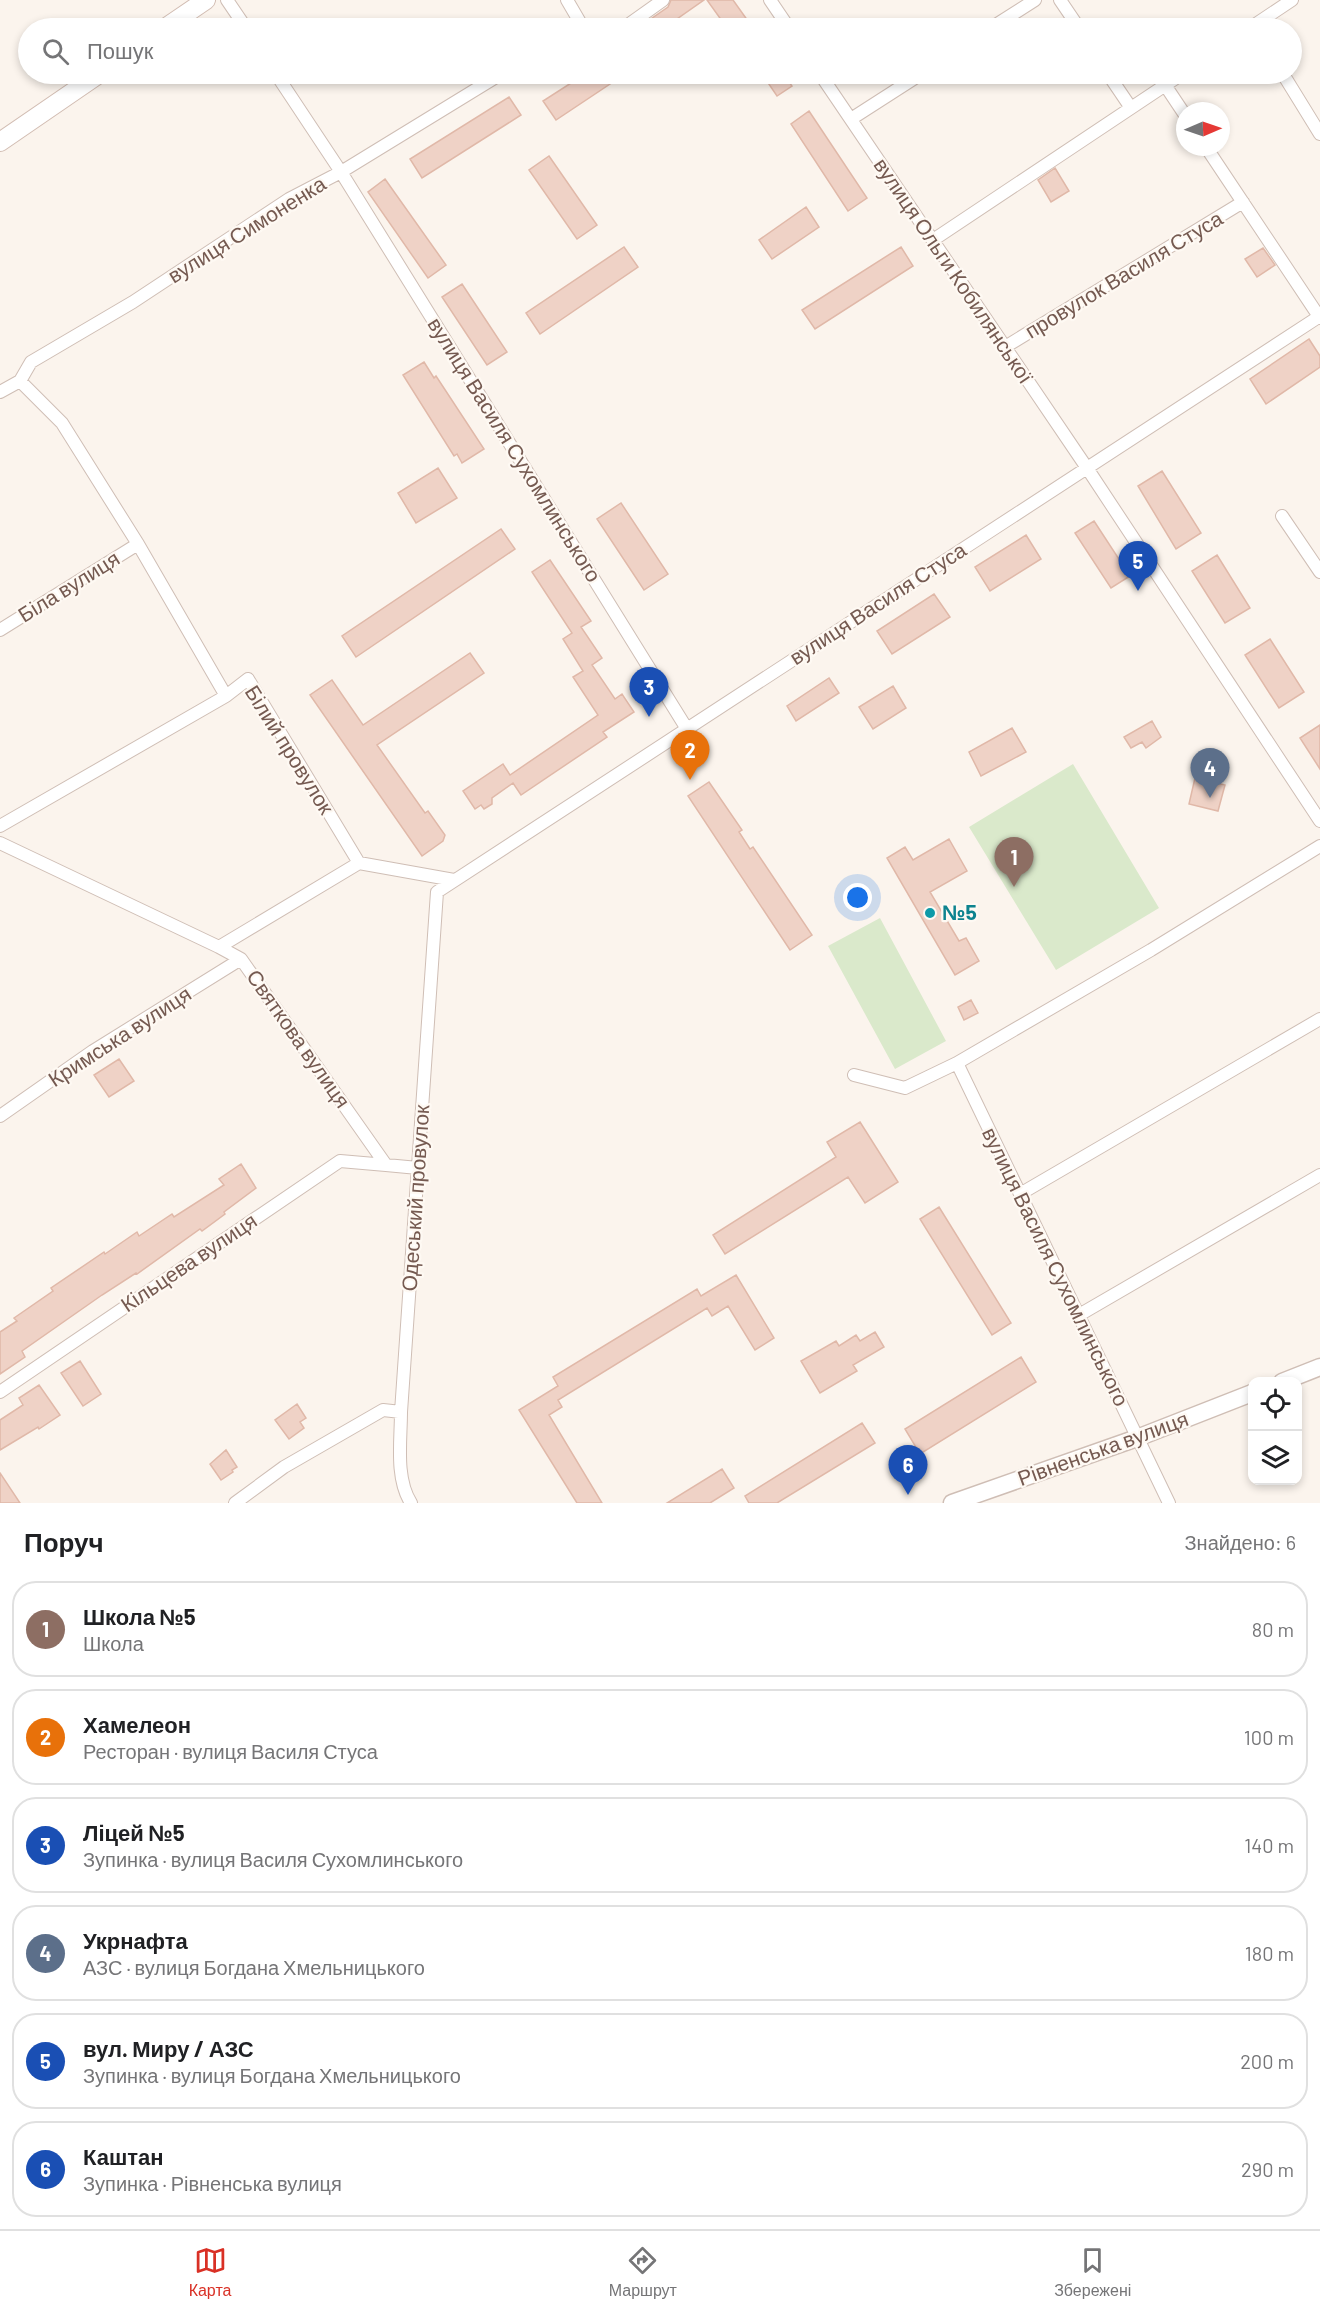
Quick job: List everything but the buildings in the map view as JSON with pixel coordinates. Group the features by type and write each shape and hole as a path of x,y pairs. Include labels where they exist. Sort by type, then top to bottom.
{"main road":[{"path":"180,18 206,0"},
{"path":"0,142 84,84"}],"street":[{"path":"227,0 239,18"},
{"path":"567,0 575,18"},
{"path":"638,18 663,0"},
{"path":"1007,18 1035,0"},
{"path":"1060,0 1072,18"},
{"path":"1267,18 1292,0"},
{"path":"773,1 783,18"},
{"name":"вулиця Василя Сухомлинського","path":"283,84 341,172 687,729"},
{"name":"вулиця Симоненка","path":"0,392 20,381 31,362 133,303 289,199 341,172 485,84"},
{"name":"вулиця Ольги Кобилянської","path":"827,84 1087,468 1320,821"},
{"path":"851,119 905,84"},
{"path":"1115,84 1131,108"},
{"path":"1289,84 1320,134"},
{"path":"933,240 1165,85 1176,102"},
{"path":"1212,156 1320,317"},
{"name":"провулок Василя Стуса","path":"1005,347 1243,202"},
{"name":"вулиця Василя Стуса","path":"437,892 1320,317"},
{"path":"20,381 62,423 138,544 226,696"},
{"path":"1282,516 1320,572"},
{"name":"Біла вулиця","path":"0,630 138,544"},
{"name":"Білий провулок","path":"0,826 226,696 248,679 359,863"},
{"name":"Святкова вулиця","path":"2,846 219,946 241,959 386,1165"},
{"path":"854,1075 905,1088 957,1063 1151,950 1320,846"},
{"path":"219,946 359,863 454,880"},
{"name":"Одеський провулок","path":"411,1503 407,1497 401,1470 401,1412 437,892"},
{"name":"Кримська вулиця","path":"0,1116 93,1051 241,959"},
{"path":"1020,1194 1320,1019"},
{"name":"вулиця Василя Сухомлинського","path":"957,1063 1169,1503"},
{"name":"Кільцева вулиця","path":"0,1392 340,1161 386,1165"},
{"path":"386,1165 418,1168"},
{"path":"1079,1315 1320,1174"},
{"path":"1295,1377 1320,1367"},
{"name":"Рівненська вулиця","path":"952,1503 1137,1438 1248,1395"},
{"path":"235,1503 284,1467 383,1410 401,1412"}],"green space":[{"path":"1073,764 1159,908 1056,970 969,827"},
{"path":"880,918 946,1041 895,1069 828,946"}],"place":[{"name":"вул. Миру / АЗС","path":"1138,591"},
{"name":"Ліцей №5","path":"649,717"},
{"name":"Хамелеон","path":"690,780"},
{"name":"Укрнафта","path":"1210,798"},
{"name":"Школа №5","path":"1014,887"},
{"name":"№5","path":"930,913"},
{"name":"Каштан","path":"908,1495"}]}
